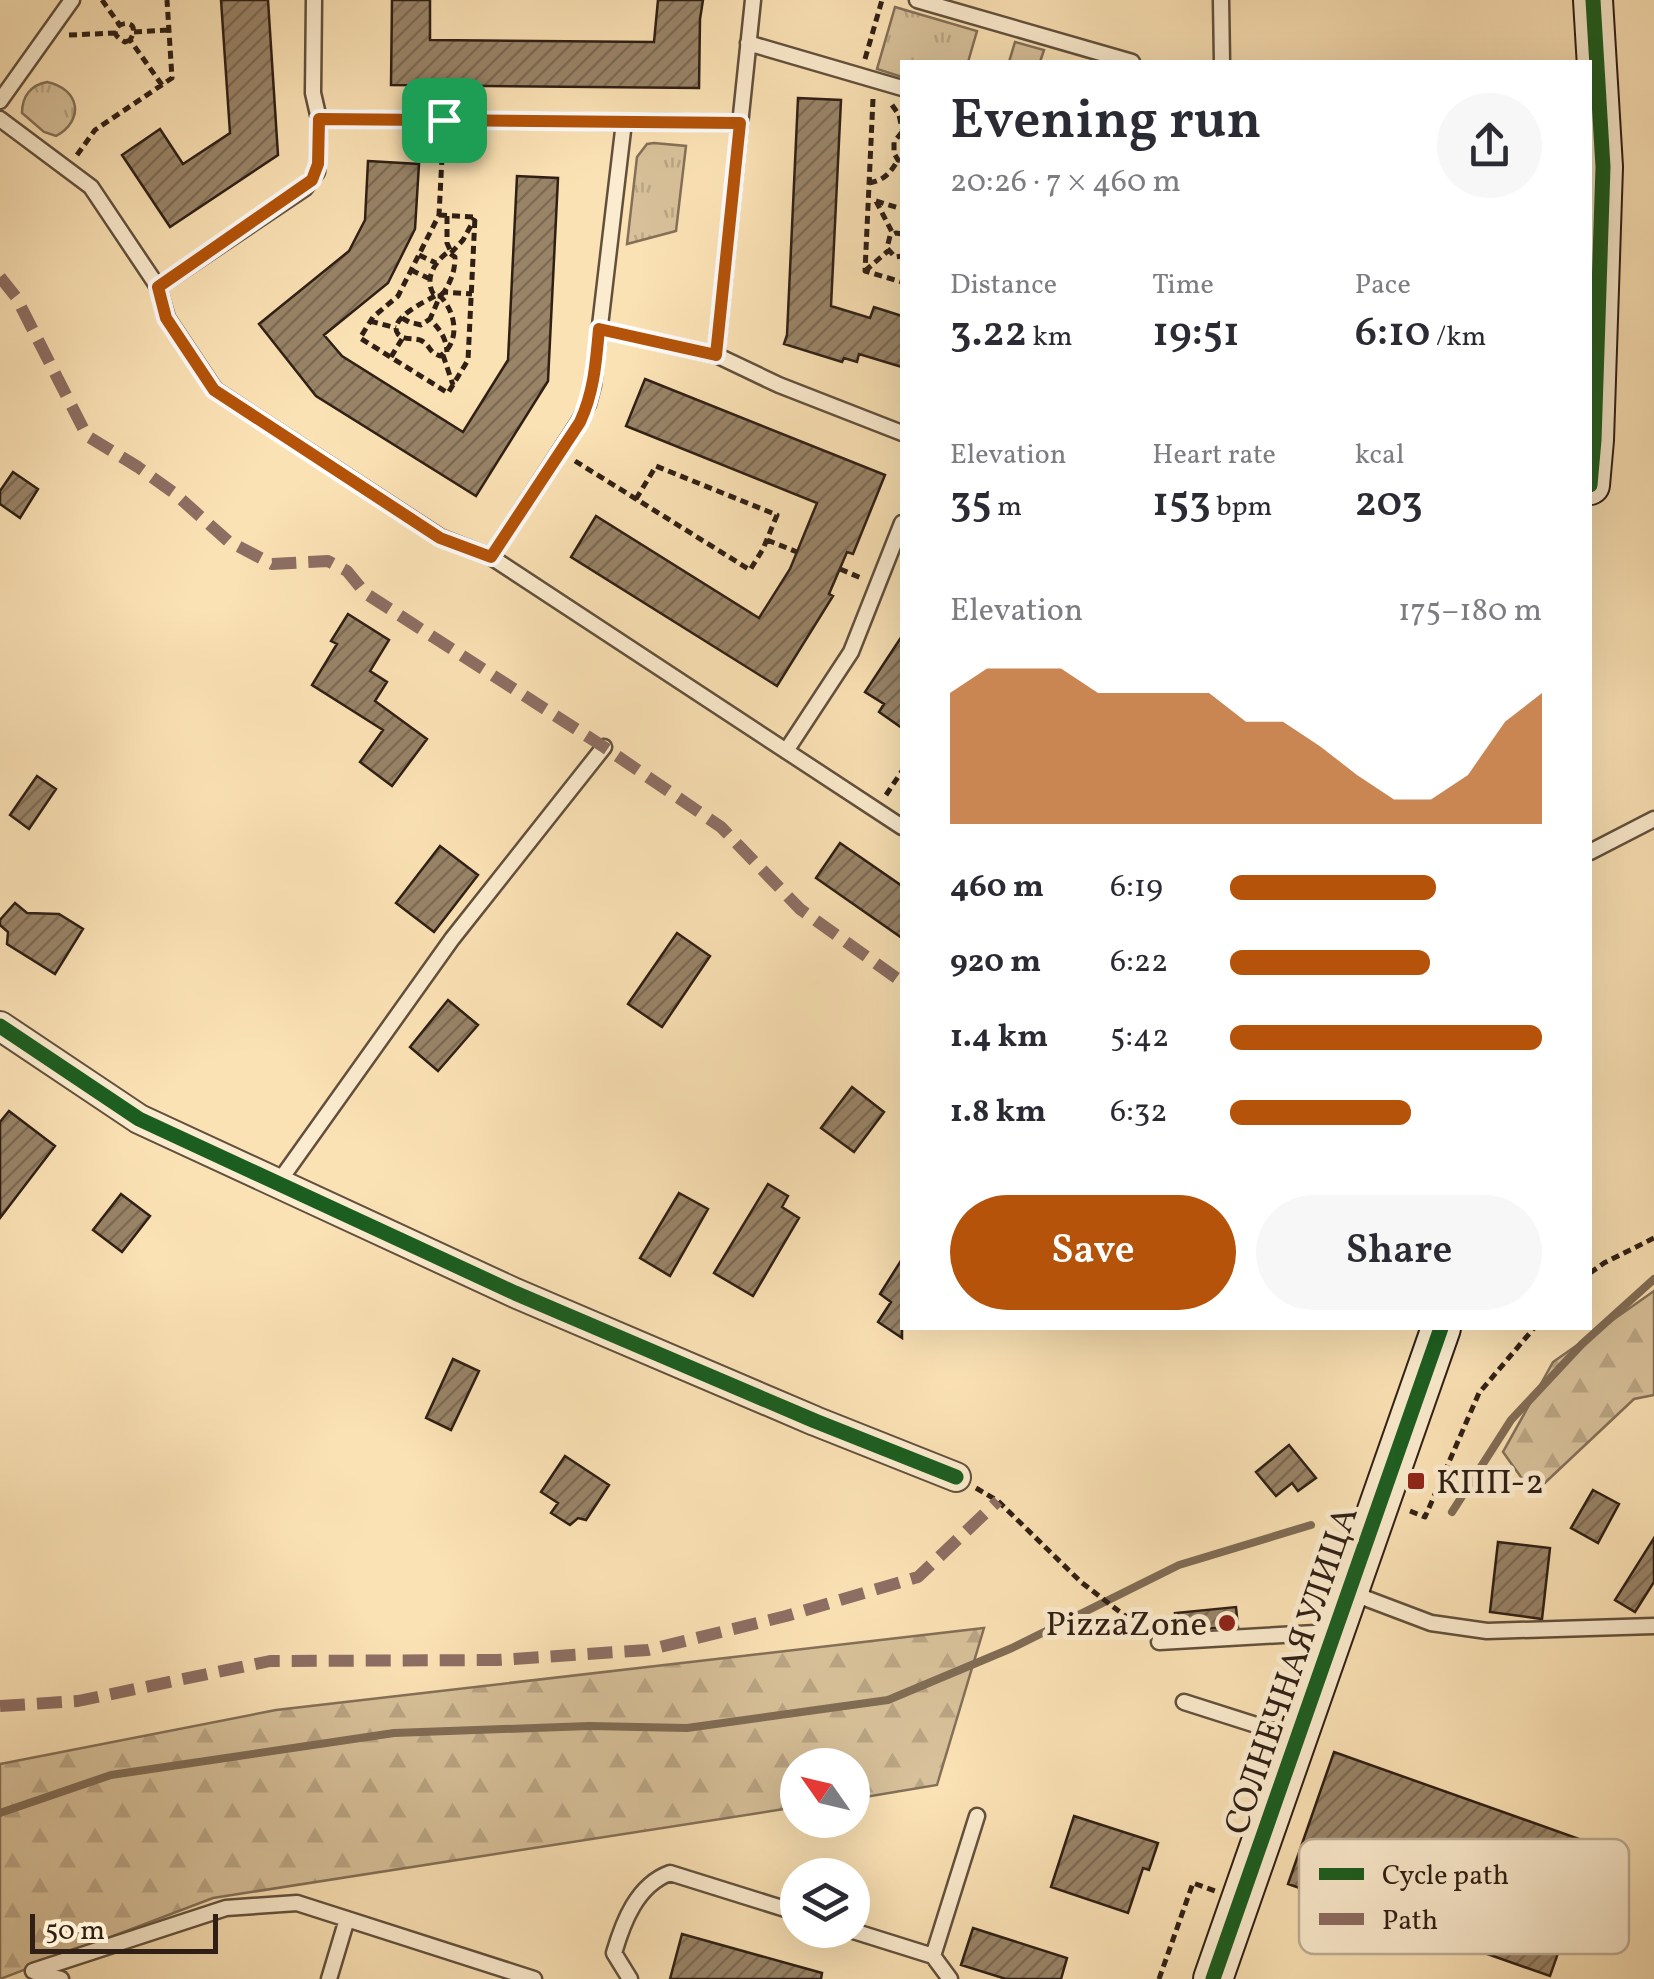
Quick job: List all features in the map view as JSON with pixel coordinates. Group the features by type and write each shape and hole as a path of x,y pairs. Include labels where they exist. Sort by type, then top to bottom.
{"street":[{"path":"1592,462 1604,166 1594,0"},
{"path":"0,1026 140,1118 532,1300 956,1477"},
{"name":"СОЛНЕЧНАЯ УЛИЦА","path":"1213,1979 1440,1330"}],"lane":[{"path":"0,102 72,0"},
{"path":"158,287 312,180 318,164 319,119 313,94 314,0"},
{"path":"716,355 753,0"},
{"path":"917,0 1125,60"},
{"path":"1220,0 1222,60"},
{"path":"748,43 900,87"},
{"path":"0,119 91,188 158,287 166,318 214,390 440,538 491,557 900,827"},
{"path":"319,119 740,123"},
{"path":"491,557 588,404 624,122"},
{"path":"599,329 716,355 779,386 900,432"},
{"path":"786,751 851,652 900,528"},
{"path":"278,1183 452,940 604,747"},
{"path":"1592,851 1653,822"},
{"path":"1348,1592 1431,1624 1487,1632 1654,1626"},
{"path":"1159,1642 1334,1632"},
{"path":"1184,1702 1297,1738"},
{"path":"933,1956 978,1816"},
{"path":"630,1979 614,1953 623,1921 657,1878 670,1873 780,1908"},
{"path":"32,1975 226,1908 297,1903 534,1979"},
{"path":"328,1979 347,1919"},
{"path":"870,1936 933,1956 950,1979"},
{"path":"32,1975 61,1979"}],"path":[{"path":"102,0 120,24"},
{"path":"67,169 94,130 172,78 167,0"},
{"path":"865,271 872,200 867,78 882,0"},
{"path":"120,24 130,24 134,32"},
{"path":"120,24 116,33 119,40 130,40 134,32"},
{"path":"134,32 169,30"},
{"path":"46,36 116,33"},
{"path":"130,40 162,85"},
{"path":"886,98 900,120"},
{"path":"402,318 421,324 430,320 455,266 443,215 444,120"},
{"path":"869,183 881,181 900,160 894,153 894,142 900,134"},
{"path":"872,200 900,209"},
{"path":"872,200 894,234"},
{"path":"443,215 476,217"},
{"path":"443,215 398,296 370,321 360,338 448,393 468,360 476,217"},
{"path":"472,294 440,295 402,318 396,328 398,334 419,339 440,356 453,342 450,305 440,295 429,287 430,279 436,263 463,240 476,217"},
{"path":"900,234 894,234 887,242 888,251 900,256"},
{"path":"865,271 888,251"},
{"path":"419,255 436,263"},
{"path":"411,270 430,279"},
{"path":"865,271 900,281"},
{"path":"430,320 446,340 445,354 453,385"},
{"path":"370,321 396,328"},
{"path":"391,357 403,338"},
{"path":"560,452 750,570 777,515 656,466 636,499"},
{"path":"767,540 797,552"},
{"path":"876,810 900,773"},
{"path":"1592,1271 1654,1238"},
{"path":"1381,1500 1425,1517 1479,1393 1532,1330"},
{"path":"956,1477 998,1501 1081,1582 1127,1616"},
{"path":"1159,1979 1193,1883 1241,1900"}],"green space":[{"path":"895,7 977,31 969,60 900,60 900,76 877,69"},
{"path":"1015,42 1044,50 1041,60 1010,60"},
{"path":"47,82 66,91 75,106 71,122 56,136 44,132 22,113 28,92"},
{"path":"647,144 686,146 676,231 627,244 637,157"},
{"path":"1654,1291 1654,1395 1634,1399 1533,1494 1503,1452 1553,1362"},
{"path":"984,1628 937,1785 870,1796 870,1748 780,1748 780,1810 213,1898 0,1979 0,1764 276,1710"}],"building":[{"path":"221,0 268,0 278,155 170,227 122,155 160,129 183,164 230,133"},
{"path":"392,0 430,0 430,40 654,42 658,0 703,0 699,88 391,85"},
{"path":"798,98 841,100 831,306 870,318 874,307 900,315 900,366 859,354 857,362 844,358 842,362 784,344"},
{"path":"368,161 419,164 415,229 388,283 324,335 342,356 463,432 508,360 517,176 558,178 548,381 476,496 316,396 259,324 349,251 365,220"},
{"path":"645,379 885,475 853,554 847,552 829,594 833,596 777,686 571,557 596,516 759,618 790,569 817,503 626,426"},
{"path":"13,472 38,489 20,518 0,504 0,491"},
{"path":"348,614 389,640 370,671 387,682 375,701 427,739 392,786 360,762 383,730 312,685 337,644 331,641"},
{"path":"900,639 900,727 879,712 884,704 865,692"},
{"path":"37,776 56,789 29,829 10,815"},
{"path":"840,843 900,885 900,937 816,878"},
{"path":"440,846 478,875 434,932 396,903"},
{"path":"15,903 27,913 59,914 83,929 55,974 7,944 8,932 0,920"},
{"path":"677,933 710,956 662,1027 628,1004"},
{"path":"448,1000 478,1025 438,1071 410,1047"},
{"path":"852,1087 884,1112 854,1152 821,1128"},
{"path":"9,1111 55,1146 0,1218 0,1122"},
{"path":"768,1184 788,1196 782,1207 799,1218 753,1296 714,1273"},
{"path":"679,1193 708,1209 670,1276 640,1258"},
{"path":"121,1194 150,1216 122,1252 93,1230"},
{"path":"900,1262 902,1338 878,1322 891,1302 880,1294"},
{"path":"453,1359 479,1371 451,1430 426,1418"},
{"path":"1289,1445 1316,1478 1298,1491 1292,1483 1276,1496 1256,1472"},
{"path":"565,1456 609,1485 586,1520 578,1518 570,1525 551,1513 558,1503 541,1492"},
{"path":"1593,1490 1619,1504 1598,1543 1571,1528"},
{"path":"1654,1538 1654,1582 1635,1612 1615,1600"},
{"path":"1498,1542 1550,1548 1542,1619 1490,1612"},
{"path":"1236,1607 1238,1627 1177,1630 1175,1613"},
{"path":"1334,1752 1579,1839 1304,1839"},
{"path":"1074,1816 1158,1843 1149,1870 1143,1868 1128,1913 1051,1887"},
{"path":"1299,1852 1299,1888 1288,1884"},
{"path":"973,1928 1067,1958 1061,1979 1006,1979 961,1965"},
{"path":"682,1934 822,1973 821,1979 670,1979"},
{"path":"1487,1954 1558,1954 1550,1976"}],"waterway":[{"path":"1452,1512 1511,1420 1582,1344 1654,1279"},
{"path":"0,1813 111,1775 394,1733 589,1726 687,1728 888,1700 1012,1648 1179,1565 1311,1525"}],"marked path":[{"path":"0,277 16,297 87,436 174,493 228,541 272,564 328,561 347,571 365,593 721,827 800,909 900,981"},
{"path":"0,1706 78,1701 270,1661 497,1660 648,1650 786,1616 918,1577 998,1501"}],"cycle path":[{"path":"1592,462 1603,167 1593,0"},
{"path":"0,1026 139,1119 515,1293 956,1477"},
{"path":"1213,1979 1440,1330"}],"place":[{"name":"КПП-2","path":"1416,1481"},
{"name":"PizzaZone","path":"1227,1623"}],"route":[{"path":"319,119 444,120 740,123 716,355 599,329 593,384 580,422 491,557 440,538 214,390 166,318 158,287 305,188 317,172 319,119"}]}
